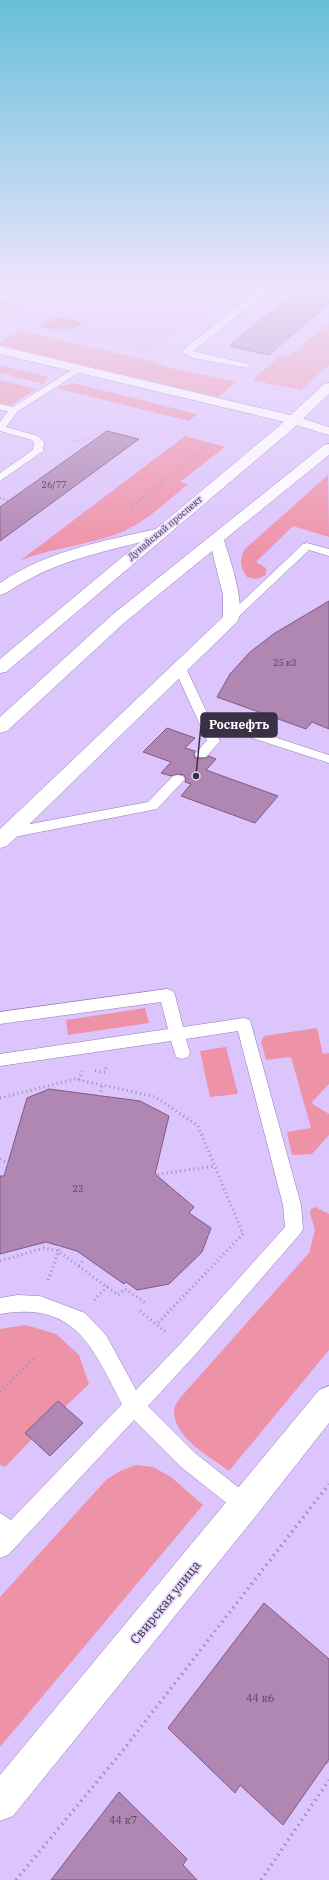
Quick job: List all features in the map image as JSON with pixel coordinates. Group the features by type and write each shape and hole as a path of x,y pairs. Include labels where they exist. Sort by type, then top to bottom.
{"main road":[{"path":"78,379 329,434"},
{"path":"115,379 288,425 329,431"},
{"name":"Дунайский проспект","path":"0,668 288,425 329,387"},
{"path":"0,727 118,619 216,538 329,448"},
{"path":"0,590 22,574 57,558 160,533"},
{"path":"4,837 231,618 231,594 216,538"},
{"name":"Свирская улица","path":"0,1803 245,1505 329,1400"}],"lane":[{"path":"0,478 38,451 40,446 39,442 35,438 0,428 14,410 62,379"},
{"path":"0,407 14,410"},
{"path":"231,618 307,546 329,553"},
{"path":"180,668 214,741 201,754"},
{"path":"204,718 329,759"},
{"path":"4,837 152,806 178,779"},
{"path":"0,1018 167,995 182,1053"},
{"path":"0,1060 244,1024 292,1205 294,1229 188,1349 134,1406 4,1535"},
{"path":"0,1306 17,1303 40,1304 78,1319 100,1341 134,1406 188,1460 245,1505"}],"path":[{"path":"252,382 297,393"},
{"path":"67,441 95,439"},
{"path":"130,508 214,440"},
{"path":"0,498 9,501"},
{"path":"79,1080 83,1069"},
{"path":"0,1098 75,1079 156,1097 198,1126 243,1234 156,1325"},
{"path":"100,1096 102,1085"},
{"path":"0,1160 14,1168"},
{"path":"140,1177 215,1166"},
{"path":"40,1304 61,1245"},
{"path":"0,1261 44,1248 58,1251 118,1295 125,1289 147,1304"},
{"path":"79,1266 83,1262"},
{"path":"92,1302 110,1284"},
{"path":"140,1312 188,1349"},
{"path":"0,1391 34,1358"},
{"path":"16,1880 124,1749 329,1484"},
{"path":"261,1880 329,1780"}],"shaded area":[{"path":"22,379 47,379 43,384"},
{"path":"141,379 221,379 236,382 218,397"},
{"path":"253,379 314,379 301,390 252,380"},
{"path":"0,380 36,389 10,406 0,403"},
{"path":"73,383 197,414 189,421 56,388"},
{"path":"185,436 225,447 180,482 188,484 146,519 117,534 45,552 21,560"},
{"path":"328,475 329,537 293,526 256,562 266,568 266,575 257,579 247,577 241,563 245,549"},
{"path":"145,1008 149,1023 68,1035 66,1020"},
{"path":"317,1028 323,1054 329,1053 329,1084 311,1103 329,1114 329,1135 312,1154 292,1155 287,1132 311,1128 291,1057 266,1060 261,1042 264,1036"},
{"path":"226,1047 238,1094 210,1097 200,1051"},
{"path":"315,1207 329,1214 329,1350 229,1471 203,1453 179,1429 175,1419 174,1408 180,1398 309,1253 315,1230 310,1213 311,1209"},
{"path":"26,1325 56,1334 79,1355 89,1384 65,1407 58,1401 26,1433 32,1439 5,1467 0,1465 0,1329"},
{"path":"136,1465 153,1467 171,1477 203,1505 0,1747 0,1597 106,1480 120,1471"}],"building":[{"path":"107,431 139,439 0,541 0,507"},
{"path":"329,601 329,729 312,722 306,729 217,697 230,674 250,652 275,633"},
{"path":"167,728 195,738 185,748 195,751 195,758 206,758 209,756 216,759 206,770 278,796 255,823 181,796 191,784 185,782 186,779 184,775 178,774 171,776 161,773 171,762 143,752"},
{"path":"49,1089 140,1101 169,1116 155,1174 194,1207 189,1213 211,1228 202,1252 169,1284 137,1290 126,1282 124,1284 77,1251 46,1242 0,1254 0,1176 4,1176 27,1098"},
{"path":"58,1401 83,1423 50,1456 25,1433"},
{"path":"264,1603 329,1659 329,1759 283,1825 240,1785 235,1793 168,1728"},
{"path":"119,1792 187,1859 183,1865 197,1880 51,1880"}],"place":[{"name":"Роснефть","path":"196,776"}]}
